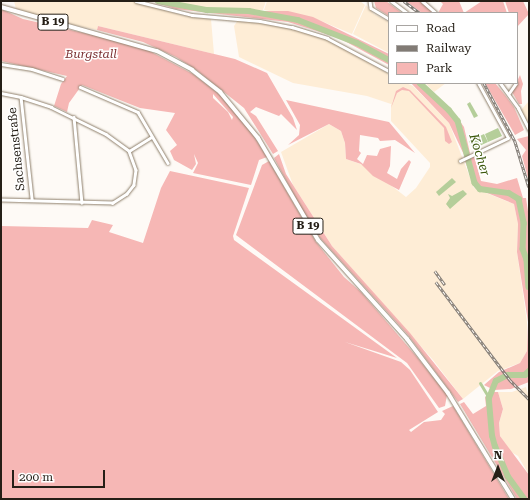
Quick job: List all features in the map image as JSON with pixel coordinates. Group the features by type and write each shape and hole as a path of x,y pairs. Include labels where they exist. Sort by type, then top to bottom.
{"highway":[{"name":"B 19","path":"1,7 136,43 174,59 208,81 234,106 258,138 318,240 425,361 461,412 513,499"}],"street":[{"path":"136,1 192,15 260,21 298,28 344,46 388,70"},
{"path":"370,1 371,8 388,19"},
{"path":"391,1 406,12"},
{"path":"422,1 435,12"},
{"path":"1,64 62,78"},
{"path":"460,161 508,138 479,84"},
{"path":"501,84 509,93 529,130"},
{"path":"509,93 515,84"},
{"path":"80,87 138,112 151,137 168,163"},
{"path":"1,93 21,97 74,117 106,134 129,151 136,170 134,185 127,194 113,203 82,203 32,199 1,200"},
{"name":"Sachsenstraße","path":"21,97 32,199"},
{"path":"74,117 82,203"},
{"path":"129,151 151,137"}],"shaded area":[{"path":"14,1 131,1 185,16 211,19 214,54 98,26 97,30 60,22 16,9"},
{"path":"165,1 266,1 263,10 230,11"},
{"path":"267,1 360,1 365,5 352,34 314,18 264,10"},
{"path":"366,5 374,14 388,21 388,52 353,34"},
{"path":"238,20 291,27 327,39 388,73 388,84 408,84 413,86 449,123 474,188 514,204 518,224 517,252 527,322 527,351 520,363 498,371 463,399 433,360 332,246 293,185 281,152 329,124 341,131 345,143 346,159 366,166 406,197 416,188 430,167 430,163 391,121 391,104 367,96 293,83 239,57 234,26"},
{"path":"426,84 445,84 434,92"},
{"path":"529,101 529,128 521,110"},
{"path":"470,102 478,116 474,118 467,104"},
{"path":"498,128 502,136 488,142 485,134"},
{"path":"484,134 488,142 473,149 469,141"},
{"path":"452,178 456,182 439,196 436,192"},
{"path":"463,190 467,194 450,209 446,204 450,198 448,194 452,196"},
{"path":"526,387 529,397 529,475 518,456 511,452 500,436 499,423 503,409 498,392 512,392"}],"green space":[{"path":"151,1 168,1 228,11 288,11 313,17 388,54 388,64 339,38 288,22 176,9"},
{"path":"374,1 386,1 401,12 388,12 388,15 376,8"},
{"path":"406,1 420,1 433,12 421,12"},
{"path":"440,1 459,1 464,12 439,12 443,4"},
{"path":"482,1 503,1 507,12 466,12"},
{"path":"505,1 523,1 529,14 518,26 518,12 509,12"},
{"name":"Burgstall","path":"1,9 23,19 140,46 193,74 219,94 248,127 267,157 259,160 251,185 193,173 198,163 194,154 196,164 192,170 174,160 170,151 177,145 166,130 175,113 140,108 82,85 69,103 67,112 54,106 61,84 67,76 1,61","holes":["213,94 233,117 232,120 228,112 213,98"]},
{"path":"98,26 235,59 267,73 293,118 297,130 281,114 279,116 256,107 250,112 256,116 278,151 273,154 244,108 195,69 176,57 143,42 97,30"},
{"path":"520,75 523,84 521,91 522,104 519,104 512,92 516,84 518,84"},
{"path":"412,84 423,84 452,110 464,127 470,153 465,157 449,123"},
{"path":"486,84 496,84 514,107 524,130 515,135"},
{"path":"403,87 410,90 446,127 452,142 449,144 445,141 444,128 409,91 402,90 397,93 391,108 396,91"},
{"path":"286,100 389,122 415,153 395,140 380,141 378,138 360,135 359,151 361,153 357,159 363,164 367,155 377,156 380,149 391,146 390,166 387,173 397,179 401,169 409,160 411,162 399,190 373,176 361,164 346,159 345,143 341,131 329,124 288,145 299,135 300,125"},
{"path":"529,136 529,182 522,156 526,150 517,139"},
{"path":"279,154 286,174 332,246 410,333 463,399 458,402 408,335 321,239 306,217 274,158"},
{"path":"474,156 481,181 497,184 517,178 523,198 526,198 529,218 529,382 511,389 494,390 484,385 499,372 520,363 527,351 528,322 517,252 518,224 514,204 475,188 465,161"},
{"path":"269,161 316,242 344,277 361,292 417,357 447,395 445,406 439,408 407,363 236,235 262,165"},
{"path":"170,171 249,188 233,236 234,240 397,358 345,342 401,362 410,370 438,412 409,430 411,432 424,422 441,420 445,414 442,411 453,406 509,499 1,499 1,226 88,228 92,220 113,225 109,232 143,243 161,188"},
{"path":"492,392 498,392 503,409 499,423 500,436 529,475 529,499 517,499 460,404 464,402 473,414 486,406 485,397"}],"waterway":[{"name":"Kocher","path":"158,1 207,10 249,11 298,20 357,43 388,59"},
{"name":"Kocher","path":"421,84 449,110 458,121 475,183 480,189 509,193 519,199 524,223 523,249 527,260 529,287"},
{"path":"524,499 508,477 495,447 492,436 489,398 496,381 508,375 525,375 529,371"},
{"path":"480,383 489,398"}],"railway":[{"path":"404,1 419,12"},
{"path":"485,84 515,141 529,187"},
{"path":"435,271 445,285"},
{"path":"436,282 510,380 529,399"}]}
